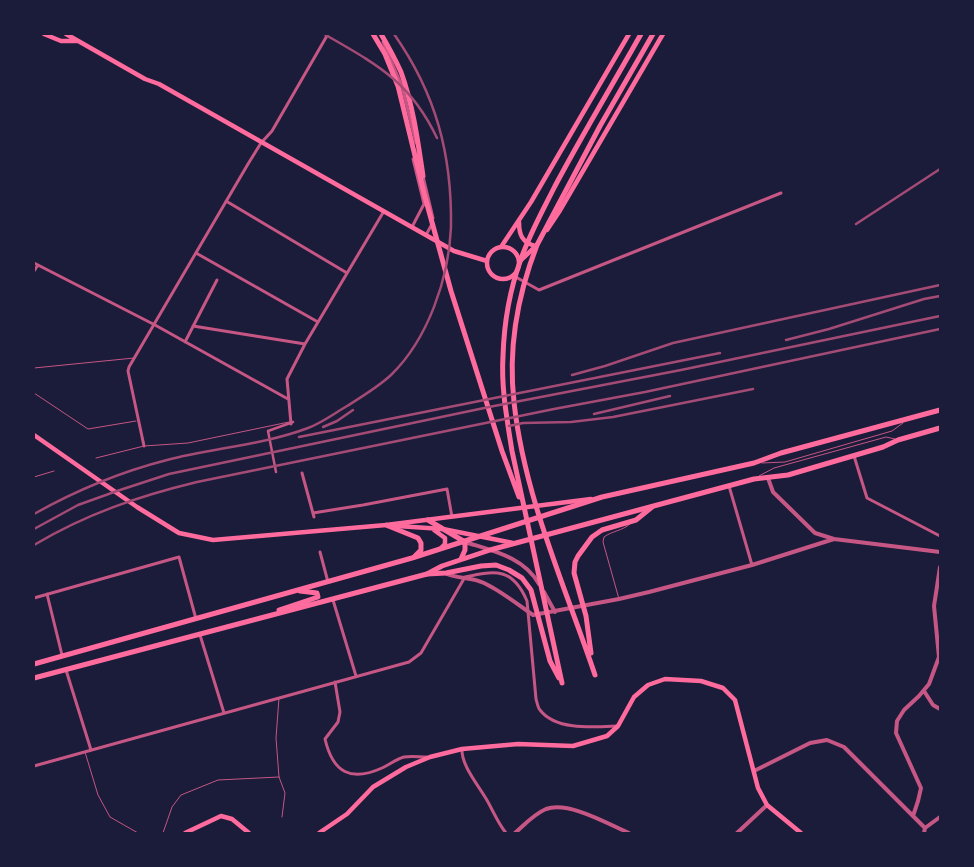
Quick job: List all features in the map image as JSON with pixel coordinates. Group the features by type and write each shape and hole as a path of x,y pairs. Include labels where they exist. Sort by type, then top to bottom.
{"main road":[{"path":"44,34 61,41 79,41"},
{"path":"66,34 145,80 160,84 454,251 487,261"},
{"path":"72,34 79,41"},
{"path":"372,34 385,54 398,86 425,197 454,300 502,451 526,513"},
{"path":"380,34 401,72 419,145 425,197"},
{"path":"501,247 536,194 629,34"},
{"path":"426,574 446,573 496,565 509,570 526,583 531,590 550,661 562,683 506,414 503,356 506,326 520,261 527,243 568,162 642,34"},
{"path":"595,675 533,493 518,433 514,400 516,319 530,262 537,245 600,126 653,34"},
{"path":"520,261 535,246 559,212 663,34"},
{"path":"518,220 521,237 529,244 535,246"},
{"path":"501,247 511,248 520,261 519,267 508,278 498,278 490,271 487,261 492,251 501,247"},
{"path":"34,435 137,507 178,533 214,540 386,525 602,497 754,463 781,453 940,410"},
{"path":"34,678 272,614 334,600 426,574 442,566 490,550 589,522 754,479 788,475 888,446 898,440 940,428"},
{"path":"34,664 439,551 602,497"},
{"path":"592,666 586,616 574,573 575,562 592,537 602,530 636,520 652,507"},
{"path":"428,520 465,542"},
{"path":"386,525 443,529 514,543"},
{"path":"386,525 418,538 421,543 421,550 412,558"},
{"path":"428,528 438,532 444,538 444,544 439,551"},
{"path":"461,559 465,550 465,542"},
{"path":"272,614 318,597 317,593 296,591"},
{"path":"319,833 347,814 373,787 406,767 430,757 462,749 518,744 574,746 607,736 618,726 634,697 648,685 665,680 701,681 723,688 735,700 758,788 767,805 801,833"},
{"path":"185,833 221,816 232,819 249,833"}],"street":[{"path":"144,446 128,371 261,142 272,131 328,34"},
{"path":"372,34 388,65 399,98 424,204 412,226"},
{"path":"380,34 402,86 432,210 434,220 426,235"},
{"path":"513,275 539,290 782,194"},
{"path":"226,201 347,273"},
{"path":"276,472 268,431 292,422 287,379 305,344 384,210"},
{"path":"196,253 318,322"},
{"path":"34,271 36,264 155,325 288,398"},
{"path":"185,342 217,280"},
{"path":"194,326 305,344"},
{"path":"854,455 867,498 940,536"},
{"path":"302,473 314,515 447,489 452,517"},
{"path":"768,478 773,492 815,533 834,539 940,552"},
{"path":"729,486 752,565"},
{"path":"446,573 455,577 465,577 484,582 533,615 619,599 752,565 834,539"},
{"path":"465,542 516,560 533,573 555,612"},
{"path":"320,552 328,582"},
{"path":"34,598 179,557 196,620"},
{"path":"913,816 921,788 896,732 897,721 904,710 929,684 939,657 934,606 940,567"},
{"path":"34,766 409,662 421,653 465,577 484,572 494,572 508,576 521,587 527,601 536,699 540,710 562,724 589,728 618,726"},
{"path":"47,594 62,656"},
{"path":"334,600 356,676"},
{"path":"200,633 224,713"},
{"path":"66,670 91,750"},
{"path":"335,682 340,712 338,722 325,739 328,753 343,771 361,775 383,768 404,757 430,757"},
{"path":"924,691 933,705 940,709"},
{"path":"754,771 810,743 827,740 844,747 913,816 924,831 940,817"},
{"path":"462,749 462,755 474,779 488,802 498,824 506,833"},
{"path":"737,833 767,805"},
{"path":"515,833 530,819 547,809 565,808 580,812 629,833"}],"lane":[{"path":"34,368 135,358"},
{"path":"34,393 88,429 138,420"},
{"path":"754,463 785,462 892,431 907,419"},
{"path":"96,458 144,446 188,443 292,422"},
{"path":"754,479 774,468 886,436 898,440"},
{"path":"34,477 54,471"},
{"path":"619,599 603,542 604,537 608,533 625,528 636,520"},
{"path":"280,698 276,738 279,777 285,794 282,817"},
{"path":"85,752 98,794 110,817 138,833"},
{"path":"163,833 172,807 180,795 218,780 279,777"}],"railway":[{"path":"324,34 360,55 390,76 415,102 427,118 437,138"},
{"path":"34,514 82,490 132,470 184,456 291,434 313,426 376,387 391,375 404,360 426,326 441,287 449,247 451,200 444,150 431,102 421,79 394,34"},
{"path":"856,224 940,169"},
{"path":"572,375 673,343 940,285"},
{"path":"786,340 829,329 924,299 940,296"},
{"path":"34,529 78,505 169,474 940,316"},
{"path":"34,545 73,524 113,507 154,493 197,482 645,392 940,329"},
{"path":"299,437 720,353"},
{"path":"509,426 523,423 571,422 613,417 753,389"},
{"path":"594,414 670,396"},
{"path":"323,427 337,421 353,410"}]}
